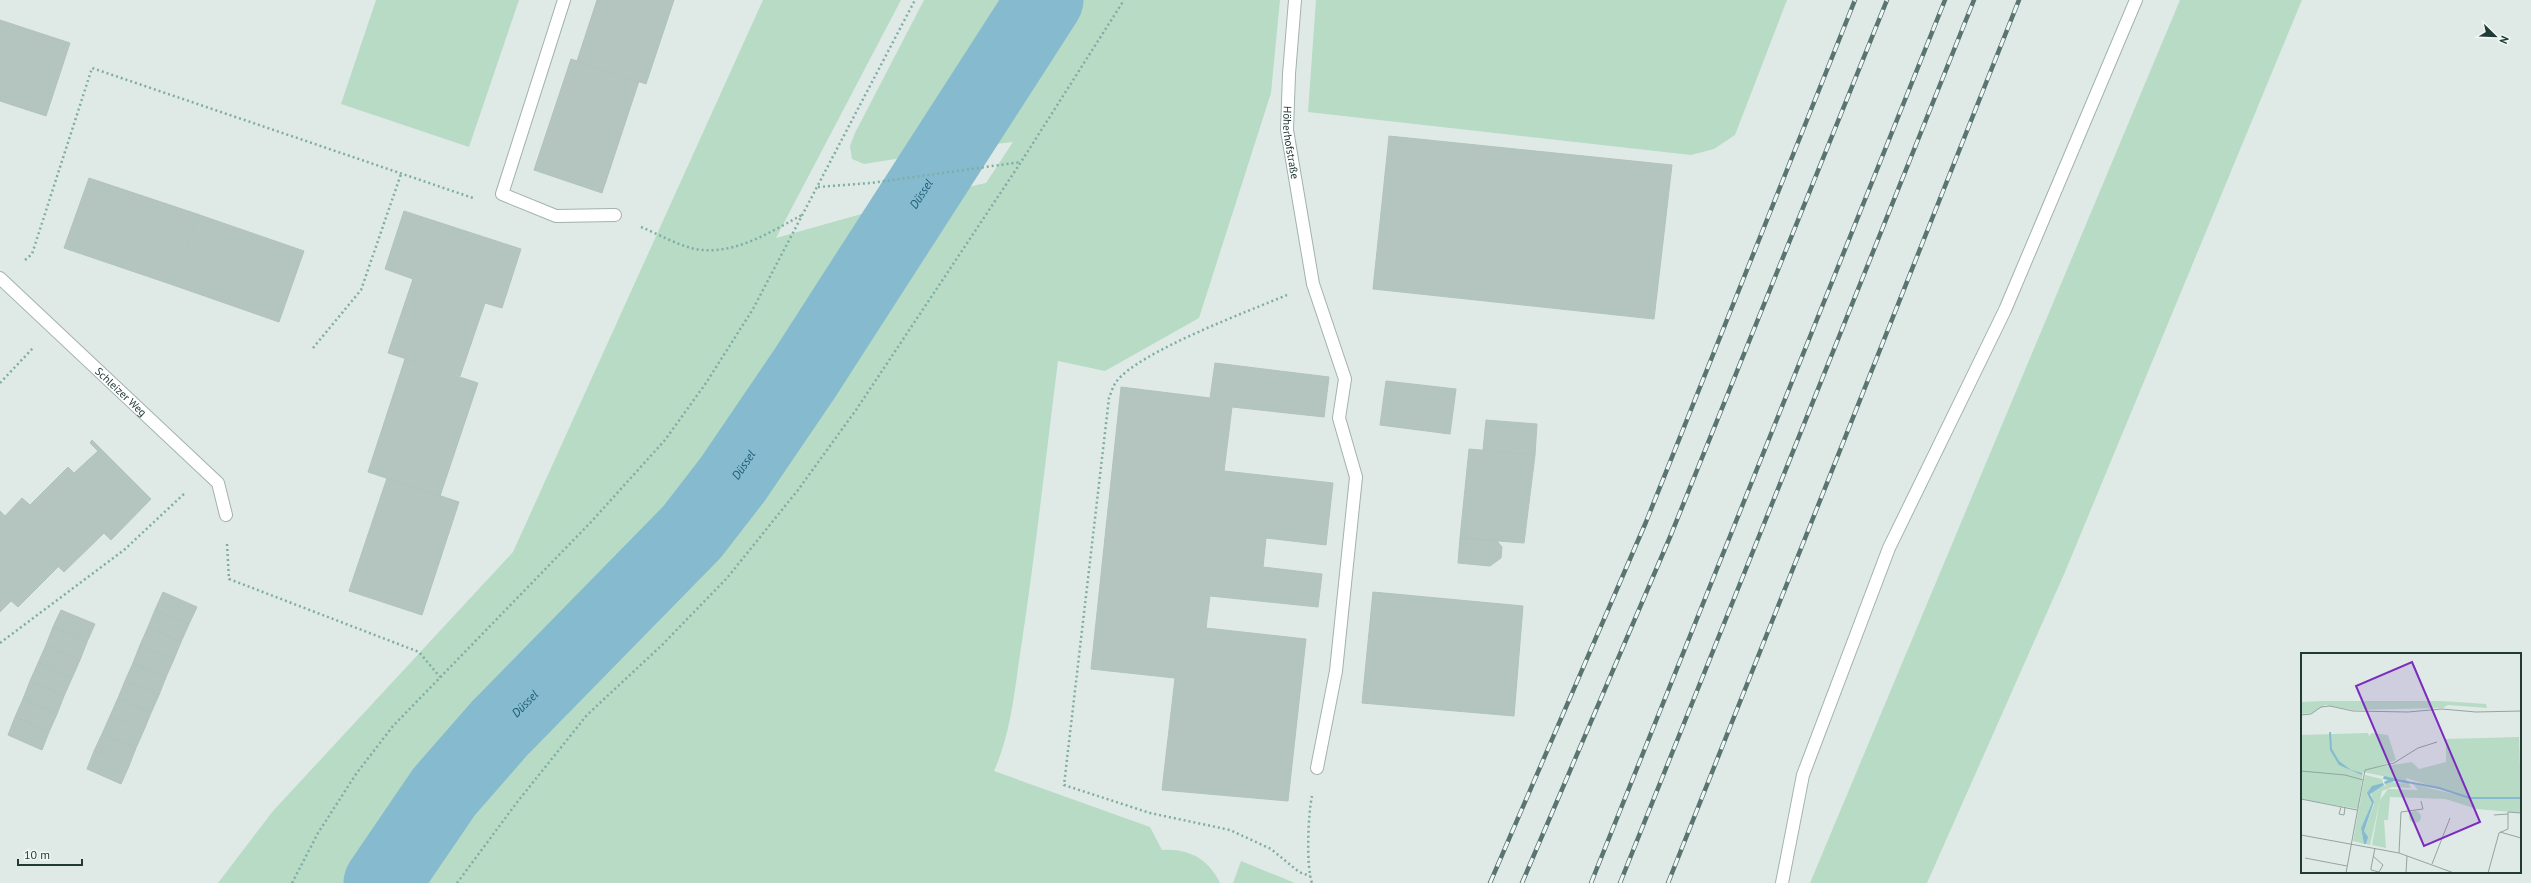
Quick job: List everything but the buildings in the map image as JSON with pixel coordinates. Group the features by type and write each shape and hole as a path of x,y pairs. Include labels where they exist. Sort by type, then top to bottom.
{"street":[{"path":"564,0 502,194 556,216 615,215"},
{"name":"Höherhofstraße","path":"1295,0 1289,74 1287,130 1313,284 1345,379 1339,418 1356,477 1336,671 1317,768"},
{"path":"1782,883 1803,775 1889,548 2005,310 2136,0"},
{"name":"Schleizer Weg","path":"1,279 218,483 226,515"}],"path":[{"path":"292,883 318,834 356,774 393,726 591,522 664,440 706,383 752,309 803,215 915,0"},
{"path":"457,883 484,845 587,715 662,645 727,578 798,490 856,410 1021,162 1124,0"},
{"path":"1,279 32,254 92,68 482,201 502,194"},
{"path":"817,187 871,183 998,164 1021,162"},
{"path":"313,348 361,290 401,174"},
{"path":"615,215 695,249 736,247 760,237 803,215"},
{"path":"1310,876 1300,872 1271,849 1230,830 1150,813 1064,786 1109,398 1117,381 1142,360 1211,327 1313,284"},
{"path":"0,383 52,327"},
{"path":"0,643 124,550 207,472"},
{"path":"226,515 229,579 419,652 440,677"},
{"path":"1312,883 1310,876 1309,808 1317,768"}],"green space":[{"path":"376,0 519,0 469,147 341,104"},
{"path":"763,0 901,0 776,238 890,206 698,495 463,760 392,858 377,883 218,883 273,811 513,552"},
{"path":"924,0 1018,0 920,155 864,164 852,159 850,146 855,133"},
{"path":"1065,0 1280,0 1271,93 1199,318 1105,371 1058,361 1032,571 1015,691 1005,740 994,771 1150,827 1162,850 1180,851 1197,857 1210,867 1220,883 388,883 480,762 702,529 945,192 986,183 1013,142 969,147"},
{"path":"1316,0 1787,0 1735,135 1714,149 1691,155 1308,112"},
{"path":"2180,0 2302,0 2065,572 1927,883 1810,883"},
{"path":"1241,861 1295,883 1233,883"}],"water":[{"path":"1018,0 1065,0 969,147 920,155"}],"waterway":[{"name":"Düssel","path":"382,883 444,792 499,729 692,532 733,479 805,373 1045,0"}],"railway":[{"path":"1490,883 1646,522 1855,0"},
{"path":"1522,883 1670,537 1887,0"},
{"path":"1591,883 1945,0"},
{"path":"1620,883 1974,0"},
{"path":"1668,883 2019,0"}]}
